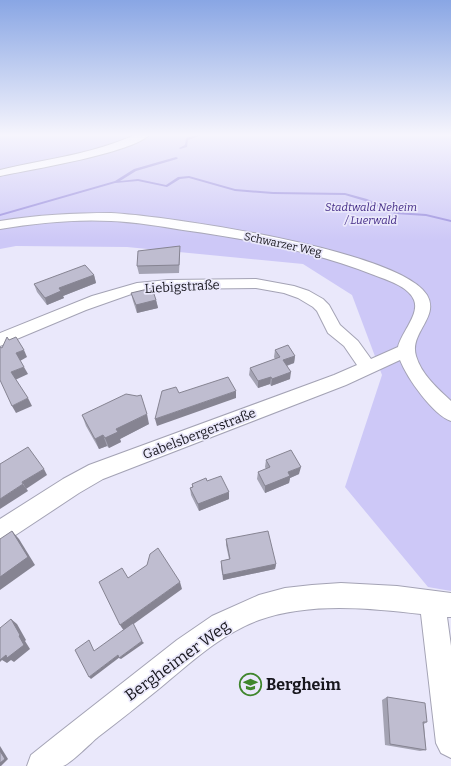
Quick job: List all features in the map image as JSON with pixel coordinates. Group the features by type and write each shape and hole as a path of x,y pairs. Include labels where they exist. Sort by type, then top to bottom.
{"street":[{"path":"0,173 15,170"},
{"name":"Schwarzer Weg","path":"0,225 56,219 120,218 231,233 270,240 335,256 399,281 411,287 419,294 424,302 423,310 399,353"},
{"name":"Liebigstraße","path":"0,340 62,314 132,288 161,285 254,283 278,286 311,299 319,305 339,334 350,342 367,368"},
{"name":"Liebigstraße","path":"350,342 399,353"},
{"path":"399,353 409,360 424,384 451,413"},
{"name":"Gabelsbergerstraße","path":"0,532 77,482 96,472 340,380 399,353"},
{"name":"Bergheimer Weg","path":"42,766 102,716 207,634 234,618 250,611 283,602 334,597 382,598 442,604"},
{"path":"442,604 451,743"}],"green space":[{"name":"Stadtwald Neheim / Luerwald","path":"0,170 451,170 451,591 428,587 345,487 382,375 352,295 303,264 127,247 16,246 0,249"}],"building":[{"path":"180,246 179,265 137,266 138,251"},
{"path":"85,265 94,275 59,288 61,291 45,298 34,284"},
{"path":"152,288 156,300 136,305 131,293"},
{"path":"7,337 9,340 16,337 24,350 16,353 24,367 11,372 28,398 12,406 0,380 0,347 2,348"},
{"path":"288,345 295,356 283,360 291,372 272,379 271,377 258,381 250,368 280,357 275,350"},
{"path":"228,377 236,391 155,419 162,391 176,387 179,393"},
{"path":"126,394 137,396 141,395 147,414 116,429 118,432 105,438 103,435 95,439 82,415"},
{"path":"28,447 44,469 22,482 23,484 0,499 0,464"},
{"path":"291,450 301,467 288,472 290,476 265,486 258,472 270,467 266,460"},
{"path":"221,476 229,492 198,504 190,488 193,487 192,484 206,478 207,481"},
{"path":"12,531 28,557 0,577 0,539"},
{"path":"268,531 276,564 223,575 221,561 230,559 226,539"},
{"path":"158,548 180,582 120,625 99,582 122,568 128,578 147,565 150,554"},
{"path":"11,619 24,645 7,658 6,655 0,660 0,628"},
{"path":"133,623 142,641 119,658 118,655 89,677 75,650 89,640 94,651"},
{"path":"387,697 425,703 427,722 423,722 426,750 390,744"},
{"path":"0,751 5,759 0,763"}],"waterway":[{"path":"117,181 136,170"},
{"path":"0,215 115,182 138,180 167,186 179,178 189,177 235,190 273,193 345,194 366,200 396,213 426,215 451,221"}],"place":[{"name":"Bergheim","path":"250,684"}]}
